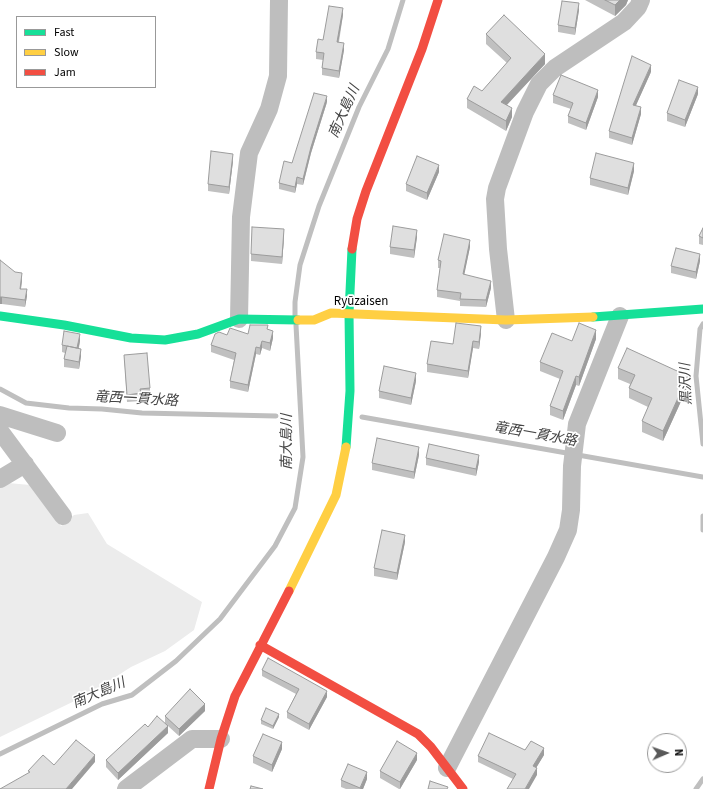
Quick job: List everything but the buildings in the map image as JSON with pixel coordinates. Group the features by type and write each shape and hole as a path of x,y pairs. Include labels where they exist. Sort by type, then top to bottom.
{"street":[{"path":"239,319 241,217 249,154 269,109 278,76 279,0"},
{"path":"209,789 221,739 235,696 260,645 316,540 336,495 345,458 349,406 349,313 351,258 357,219 366,191 398,115 438,0"},
{"path":"506,320 498,250 495,200 497,188 525,112 539,84 555,68 624,22 638,7 641,0"},
{"name":"Ryūzaisen","path":"0,316 64,325 131,338 165,340 198,334 239,319 314,320 331,313 506,320 620,316 703,309"},
{"path":"447,768 556,557 568,530 572,510 572,466 576,424 620,316"},
{"path":"0,415 57,433"},
{"path":"0,431 63,516"},
{"path":"0,479 25,464"},
{"path":"260,645 418,734 463,789"},
{"path":"126,789 192,739 221,739"}],"shaded area":[{"path":"8,483 30,485 61,526 74,515 88,513 107,544 202,602 194,630 165,651 131,667 89,694 0,737 0,488"}],"waterway":[{"name":"南大島川","path":"295,315 295,302 300,265 319,206 359,107 388,49 403,0"},
{"name":"黒沢川","path":"703,324 700,329 696,376 703,444"},
{"name":"南大島川","path":"0,754 102,704 132,695 176,661 220,619 275,546 295,508 303,457 296,325"},
{"name":"竜西一貫水路","path":"0,389 26,403 69,408 102,409 142,413 276,416"},
{"name":"竜西一貫水路","path":"362,417 703,477"},
{"name":"黒沢川","path":"703,516 703,530"},
{"name":"黒沢川","path":"696,789 703,779"}],"traffic: fast":[{"path":"346,447 350,391 349,313 352,249"},
{"path":"593,317 703,309"},
{"path":"0,316 64,325 131,338 165,340 198,334 239,319 298,320"}],"traffic: slow":[{"path":"298,320 314,320 331,313 506,320 593,317"},
{"path":"289,591 336,495 346,447"}],"traffic: jam":[{"path":"352,249 357,219 366,191 422,49 438,0"},
{"path":"209,789 221,739 235,696 289,591"},
{"path":"260,645 418,734 431,747 463,789"}]}
